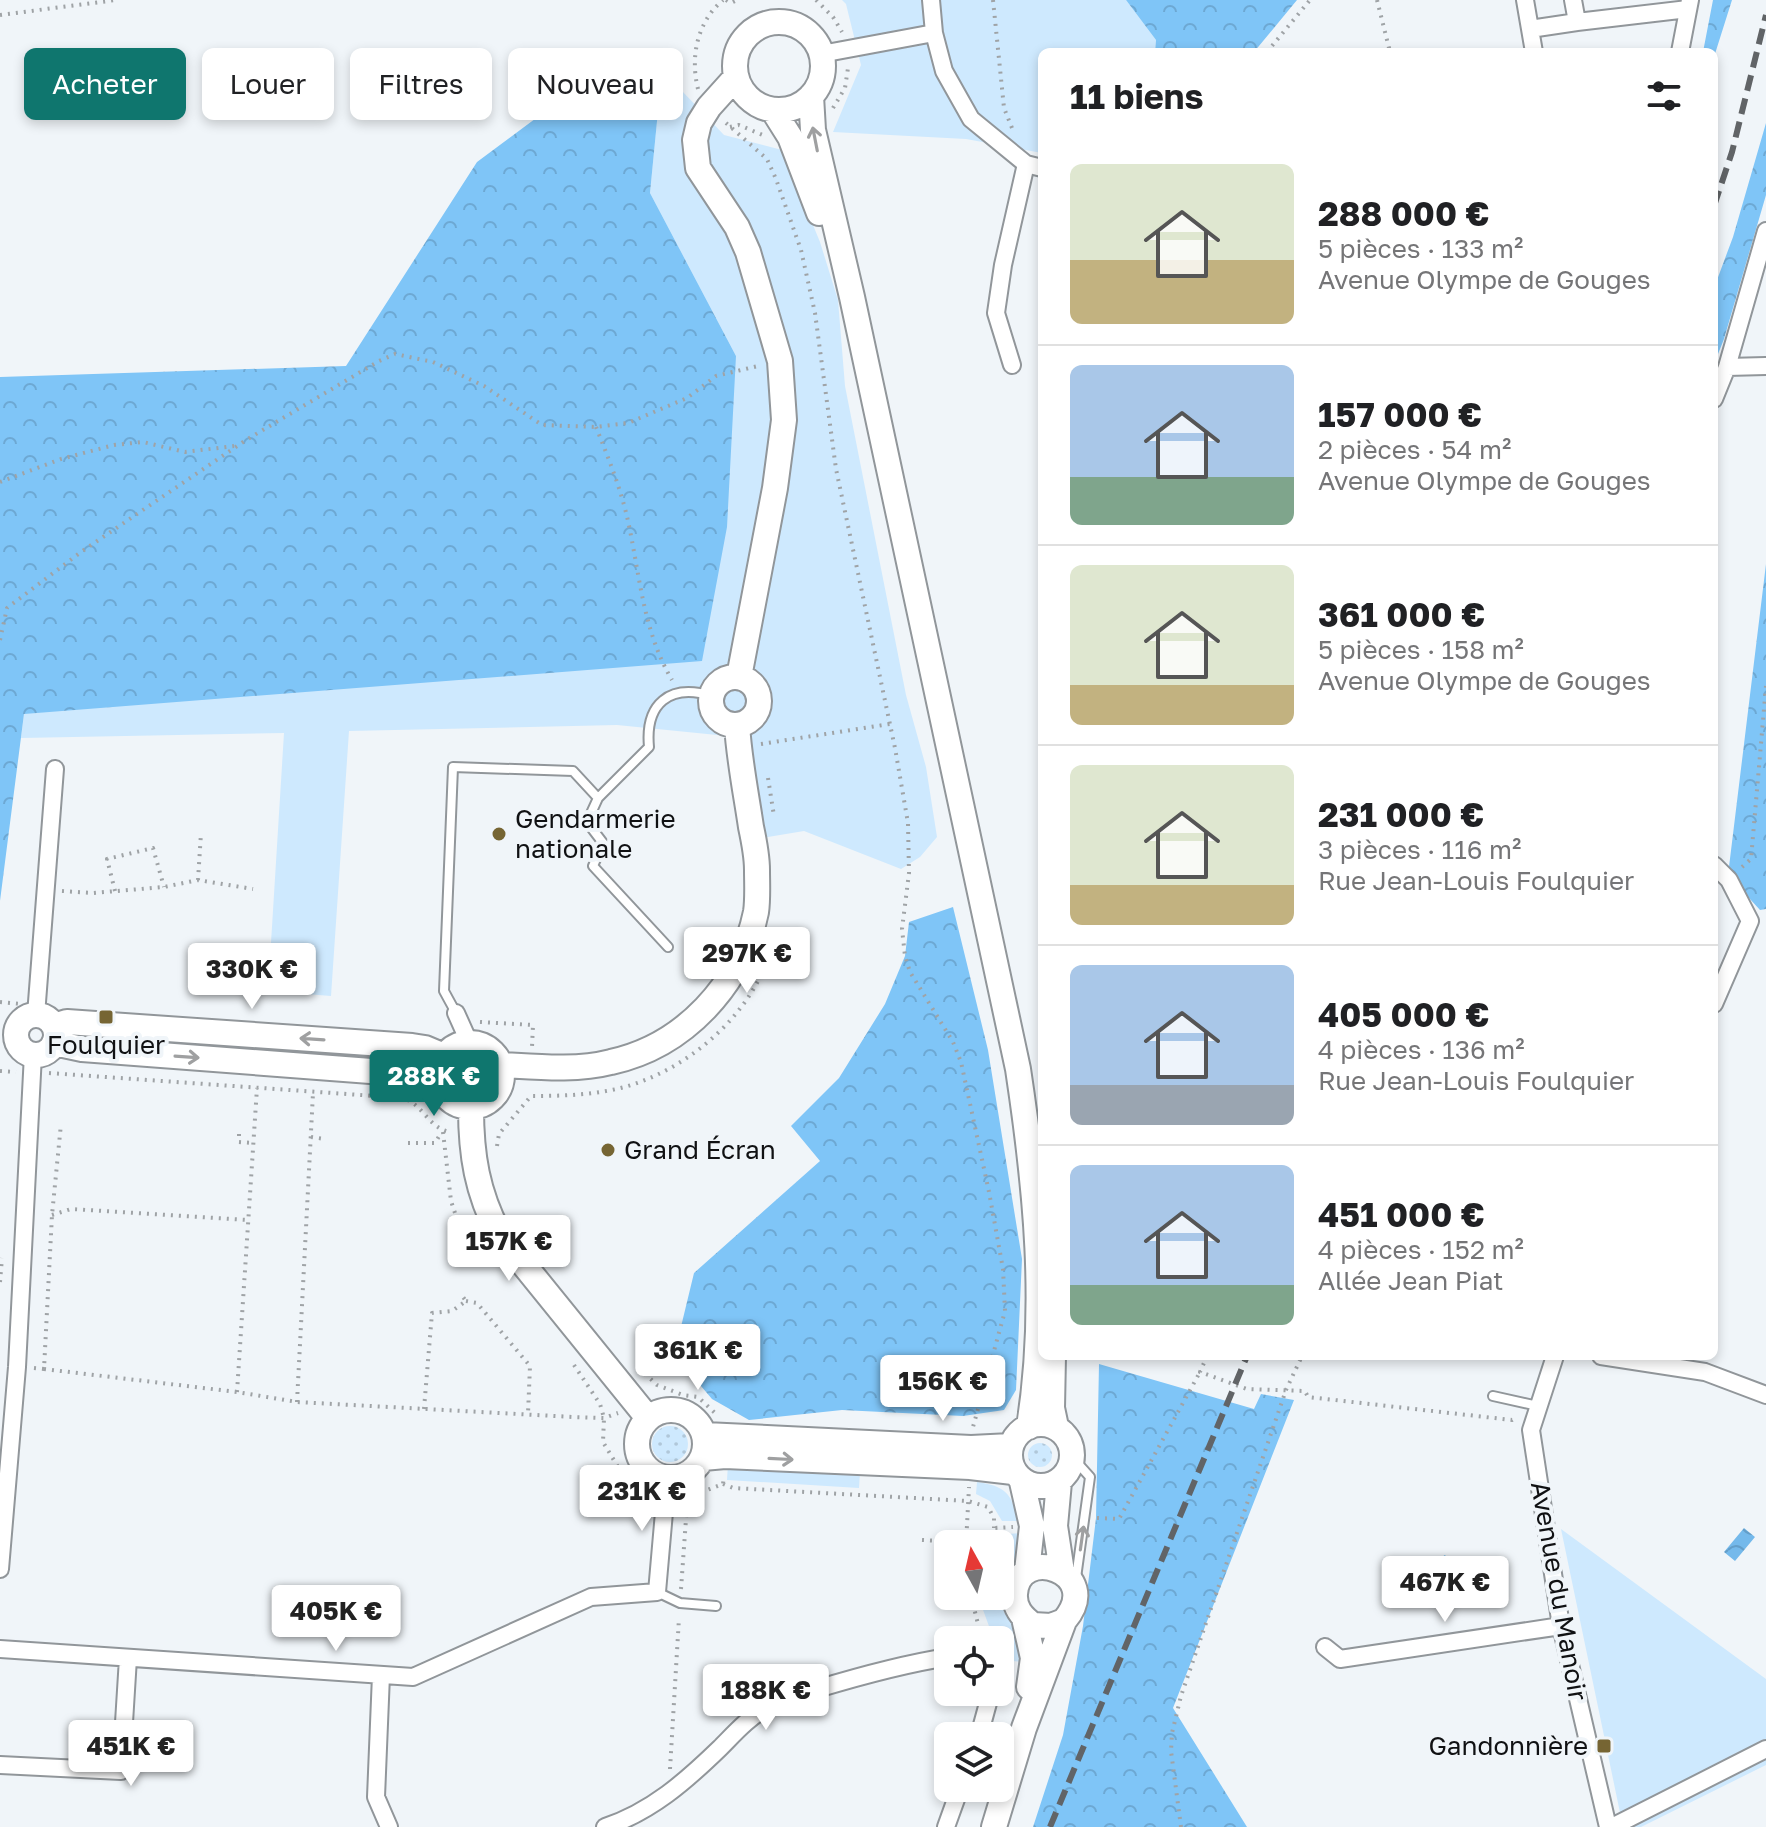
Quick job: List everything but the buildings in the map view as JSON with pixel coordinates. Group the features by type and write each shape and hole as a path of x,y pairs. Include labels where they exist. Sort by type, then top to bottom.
{"street":[{"path":"931,0 934,33 944,71 971,119 1034,166 1003,265 996,313 1012,365"},
{"path":"1525,0 1533,48"},
{"path":"1573,0 1577,22"},
{"path":"1530,29 1689,4 1681,48"},
{"path":"771,11 807,33 821,54 823,68 820,83 801,105 788,110 760,107 741,90 736,77 734,63 738,49 771,11"},
{"path":"821,54 934,33"},
{"path":"736,77 699,123 695,140 698,168 737,227 748,252 780,361 784,420 775,488 739,677"},
{"path":"811,96 813,130 852,297 1018,1069 1033,1170 1038,1247"},
{"path":"773,110 790,137 852,297"},
{"path":"1718,389 1766,231"},
{"path":"1727,367 1766,366"},
{"path":"502,1065 576,1067 612,1062 646,1050 679,1033 703,1013 728,980 744,948 756,911 757,866 738,736 717,716 711,703 712,696 725,679 739,677 746,679 757,690 759,705 738,736"},
{"path":"0,1569 5,1438 17,1367 27,1037 45,890 55,769"},
{"path":"1718,869 1758,920 1718,996"},
{"path":"456,1013 469,1042"},
{"path":"27,1037 67,1022 412,1046 444,1056"},
{"path":"27,1037 82,1049 410,1074 438,1080"},
{"path":"471,1120 497,1094 503,1080 502,1065 495,1053 483,1045 469,1042 455,1046 444,1056 438,1068 438,1080 444,1094 471,1120 478,1185 484,1207 499,1234 648,1418"},
{"path":"1018,1069 1038,1139"},
{"path":"1029,1427 1037,1377 1038,1320"},
{"path":"994,1827 1024,1728 1064,1621 1072,1612 1076,1598 1055,1526 1059,1482 1068,1471 1072,1457 1070,1445 1056,1427 1052,1408 1053,1360"},
{"name":"Avenue du Manoir","path":"1554,1360 1531,1430 1561,1626 1610,1827"},
{"path":"1627,1360 1705,1372 1766,1395"},
{"path":"1011,1446 715,1446 689,1474 667,1478 647,1469 637,1449 637,1437 648,1418 670,1409 682,1410 692,1416 715,1446 957,1467 1017,1477 1034,1486 1059,1482"},
{"path":"1056,1427 1042,1424 1017,1433 1009,1459 1032,1526 1027,1571 1019,1580 1015,1592 1016,1608 1033,1625 1042,1627 1064,1621"},
{"path":"0,1649 413,1677 591,1597 657,1592 667,1478"},
{"path":"1027,1571 1052,1567 1068,1579"},
{"path":"1024,1618 1033,1658 1024,1728"},
{"path":"1325,1647 1340,1659 1561,1626"},
{"path":"0,1765 121,1771 128,1658"},
{"path":"605,1827 654,1805 765,1708 830,1685 934,1660"},
{"path":"381,1675 376,1797 389,1827"},
{"path":"1610,1827 1766,1749"},
{"path":"946,1827 955,1802"}],"lane":[{"path":"668,947 593,866 603,843 587,822 598,798 649,747 647,731 655,706 672,695 684,692 712,696"},
{"path":"456,1013 444,991 453,767 573,771 598,798"},
{"path":"1493,1396 1538,1406"},
{"path":"1068,1579 1090,1477 1072,1457"},
{"path":"657,1592 680,1603 716,1606"}],"path":[{"path":"0,15 116,0"},
{"path":"737,0 731,3 724,0 707,18 694,60 698,92 709,107 767,159 801,250 815,313 836,469 890,724 910,839 902,929 905,956 910,972 953,1042 961,1062 1003,1269 1005,1293 1002,1326 972,1431"},
{"path":"993,0 1004,108 1034,166"},
{"path":"1270,48 1310,0"},
{"path":"1377,0 1389,48"},
{"path":"0,640 7,608 81,552 236,446 395,354 433,362 484,386 542,425 596,427 628,423 687,398 716,376 780,361"},
{"path":"596,427 628,518 647,621 671,680 684,692"},
{"path":"0,482 61,459 114,445 143,442 185,452 236,446"},
{"path":"1729,880 1751,859 1766,686"},
{"path":"738,736 890,724"},
{"path":"767,774 775,820"},
{"path":"198,880 201,833"},
{"path":"115,891 107,859 153,848 164,887"},
{"path":"45,890 93,893 164,887 198,880 253,889"},
{"path":"495,1156 499,1134 531,1096 581,1094 626,1087 661,1073 693,1054 733,1017 761,977 775,940 778,915"},
{"path":"0,1071 27,1037 257,1088 413,1101 443,1131"},
{"path":"237,1392 257,1088"},
{"path":"297,1402 313,1093"},
{"path":"408,1143 435,1143 443,1131 471,1120"},
{"path":"44,1369 52,1215 61,1124"},
{"path":"239,1134 239,1142 253,1143"},
{"path":"311,1137 325,1139"},
{"path":"52,1215 71,1209 249,1220"},
{"path":"460,1293 466,1301 477,1303 530,1366 528,1414"},
{"path":"424,1409 432,1313 452,1311 466,1301"},
{"path":"1097,1518 1119,1519 1205,1360"},
{"path":"1181,1827 1171,1751 1181,1696 1286,1390 1300,1360"},
{"path":"17,1367 237,1392 297,1402 573,1417"},
{"path":"637,1367 657,1385 698,1397 727,1422 715,1446 723,1484"},
{"path":"1200,1372 1247,1389 1305,1391 1308,1397 1512,1420 1538,1406"},
{"path":"604,1418 603,1442 644,1503 687,1505"},
{"path":"967,1530 969,1480"},
{"path":"675,1788 670,1776 680,1603 687,1505 694,1495 723,1484 733,1488 968,1501 988,1507 994,1518 994,1528 1021,1527"},
{"path":"922,1540 934,1541"}],"shaded area":[{"path":"842,0 1126,0 1156,40 1155,48 1038,48 1038,152 966,139 833,132 861,65 846,4"},
{"path":"683,92 724,135 782,150 820,242 838,300 845,386 906,695 926,767 937,837 920,857 901,869 804,831 762,838 747,738 617,725 349,731 331,996 268,991 284,733 21,738 24,714 736,356 650,193 657,120 683,120"},
{"path":"670,1426 683,1431 688,1444 683,1457 670,1462 657,1457 652,1444 657,1431"},
{"path":"1040,1443 1049,1446 1052,1455 1049,1464 1040,1467 1031,1464 1028,1455 1031,1446"},
{"path":"728,1464 860,1472 859,1488 727,1480"},
{"path":"977,1482 1006,1492 1018,1521 1002,1521 990,1501 976,1494"},
{"path":"1561,1529 1766,1679 1766,1765 1641,1827 1623,1827"},
{"path":"1014,1533 1020,1533 1014,1561"},
{"path":"983,1610 1004,1610 1013,1626 989,1626"},
{"path":"1014,1627 1015,1629 1023,1662 1014,1661"}],"green space":[{"path":"1126,0 1297,0 1257,48 1155,48 1156,40"},
{"path":"1713,0 1732,0 1717,48 1704,48"},
{"path":"534,120 657,120 650,193 736,356 727,527 702,661 24,714 0,901 0,377 346,366 477,162"},
{"path":"1766,123 1766,195 1718,354 1718,277"},
{"path":"1766,564 1766,909 1760,910 1728,875"},
{"path":"953,907 988,1050 1022,1259 1016,1390 1004,1410 963,1416 842,1410 749,1420 712,1399 695,1379 679,1335 694,1273 820,1161 791,1126 839,1078 885,1004 905,956 909,922"},
{"path":"1099,1364 1254,1409 1261,1394 1294,1400 1173,1708 1247,1827 1033,1827 1063,1735 1083,1626 1096,1518"}],"water":[{"path":"1744,1528 1755,1537 1735,1561 1724,1552"},
{"path":"1445,1555 1454,1569 1426,1587 1417,1574"}],"railway":[{"path":"1718,194 1732,152 1766,15"},
{"path":"1050,1827 1245,1360"}],"place":[{"name":"Gendarmerie nationale","path":"499,834"},
{"name":"Foulquier","path":"106,1017"},
{"name":"Grand Écran","path":"608,1150"},
{"name":"Gandonnière","path":"1604,1746"}]}
